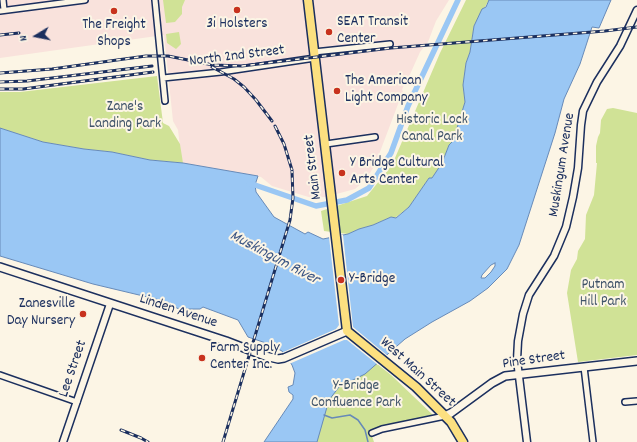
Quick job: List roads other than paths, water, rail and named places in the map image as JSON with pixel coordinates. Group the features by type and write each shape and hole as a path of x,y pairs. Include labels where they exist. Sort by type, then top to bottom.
{"main road":[{"name":"Main Street","path":"308,0 326,144 346,331"},
{"name":"Linden Avenue","path":"0,267 226,341 265,356 278,359 284,358 346,331"},
{"name":"West Main Street","path":"346,331 416,387 451,422 463,442"},
{"name":"Pine Street","path":"445,416 499,379 518,374 637,361"}],"street":[{"path":"3,0 2,11 85,0"},
{"path":"155,0 165,101"},
{"name":"Muskingum Avenue","path":"527,442 517,360 518,340 523,314 529,295 554,256 561,241 573,197 578,168 581,125 584,111 597,82 620,46 637,10"},
{"name":"North 2nd Street","path":"163,78 221,72 315,55 390,44"},
{"path":"326,144 375,137"},
{"name":"Lee Street","path":"63,442 110,304"},
{"path":"584,367 593,442"},
{"path":"0,375 77,402"},
{"path":"625,402 637,401"},
{"path":"372,433 382,429 445,416"}],"water":[{"path":"489,0 611,0 599,28 592,27 580,64 564,99 555,133 519,245 507,269 488,288 470,301 405,339 365,374 339,387 329,400 317,442 264,442 293,399 293,395 289,392 288,387 293,385 295,373 292,365 282,351 266,343 248,337 238,320 203,307 200,309 179,309 160,300 93,284 0,256 0,128 43,142 258,176 255,185 256,192 274,217 305,234 308,232 323,239 348,234 391,217 396,218 409,207 429,178 432,178 442,163 449,145 453,141 465,102 463,85 474,26 482,9 486,7","holes":["495,263 495,266 485,278 481,278 491,265"]}],"waterway":[{"name":"Muskingum River","path":"249,184 316,206 347,200 369,188 391,153 408,106 458,0"},
{"path":"324,415 332,418 350,415 358,420 365,430 368,442"}],"railway":[{"path":"188,60 213,65 242,66 391,48 605,31 637,27"},
{"path":"0,35 19,33"},
{"path":"0,73 52,69 146,56 168,56 193,61"},
{"path":"0,82 27,81 152,66"},
{"path":"212,67 234,79 244,87 272,121"},
{"path":"0,89 23,89 153,72"},
{"path":"275,126 284,144 292,170"},
{"path":"223,442 290,220 293,198 292,171"},
{"path":"121,430 148,442"}],"place":[{"name":"3i Holsters","path":"237,10"},
{"name":"The Freight Shops","path":"114,11"},
{"name":"SEAT Transit Center","path":"329,32"},
{"name":"The American Light Company","path":"337,91"},
{"name":"Y Bridge Cultural Arts Center","path":"342,173"},
{"name":"Y-Bridge","path":"341,280"},
{"name":"Zanesville Day Nursery","path":"83,314"},
{"name":"Farm Supply Center Inc.","path":"202,358"}],"park label":[{"name":"Zane's Landing Park","path":"125,116"},
{"name":"Historic Lock Canal Park","path":"432,130"},
{"name":"Putnam Hill Park","path":"603,294"},
{"name":"Y-Bridge Confluence Park","path":"356,396"}]}
